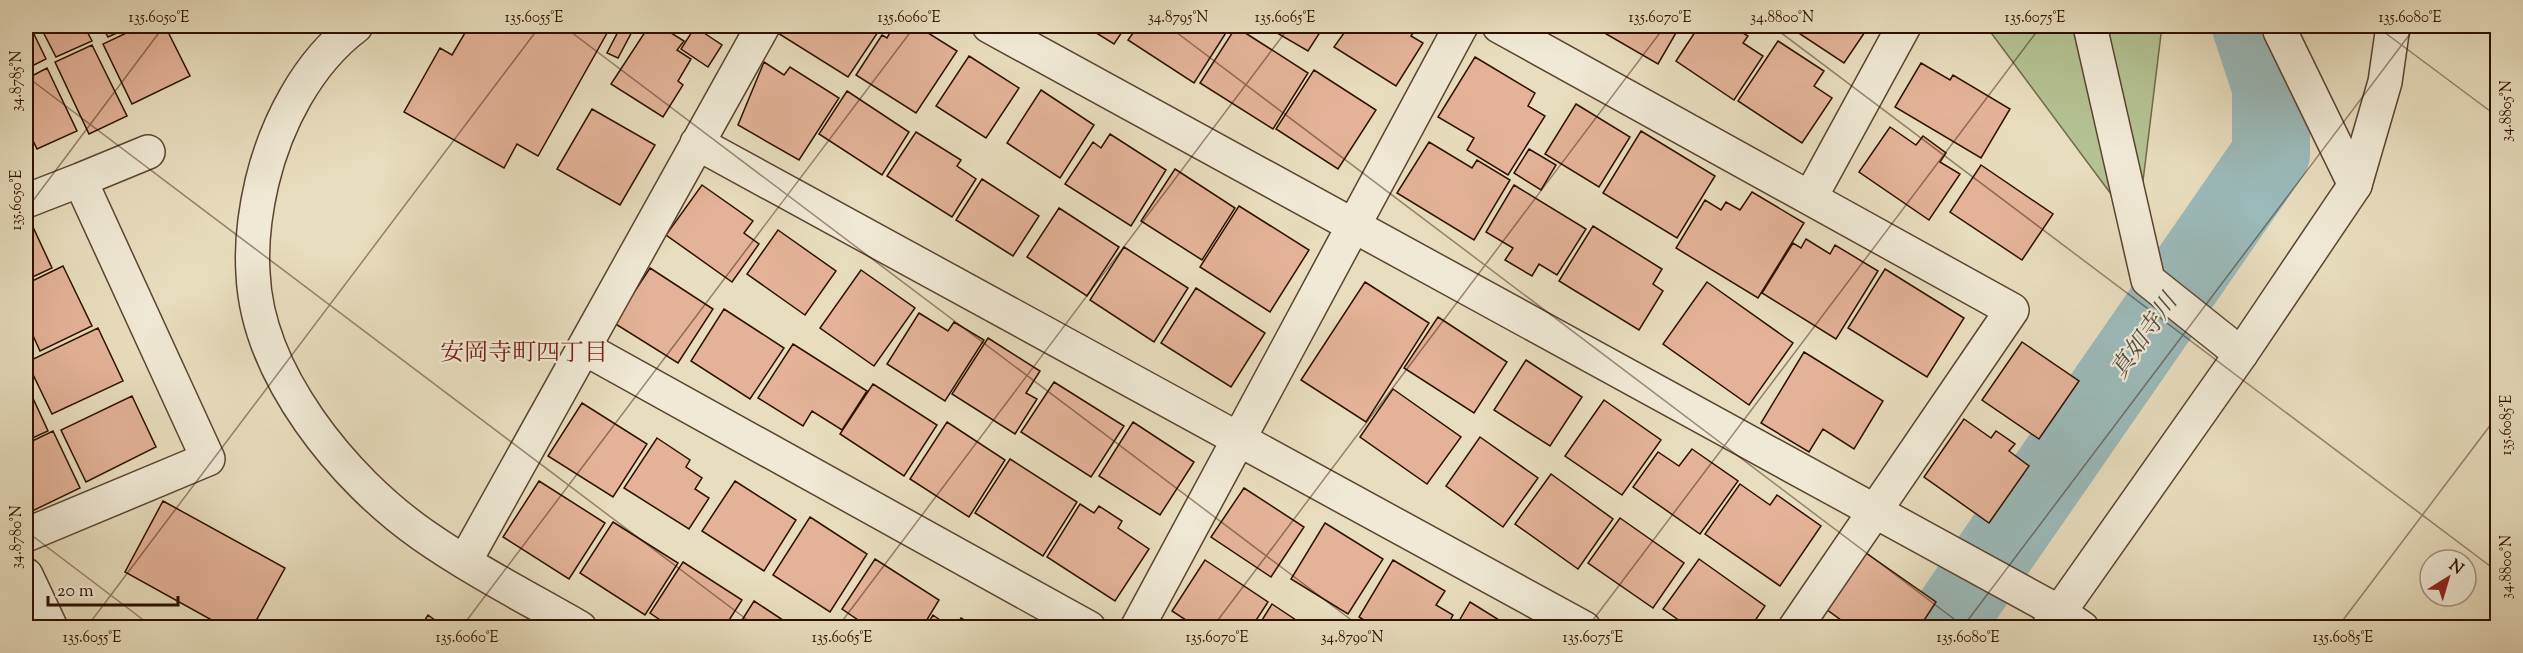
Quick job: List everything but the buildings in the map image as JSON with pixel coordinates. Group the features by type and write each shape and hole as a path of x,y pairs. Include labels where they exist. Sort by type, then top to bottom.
{"street":[{"path":"356,26 310,73 283,119 264,173 254,217 253,274 261,320 280,371 304,414 346,466 384,504 423,535 580,627"},
{"path":"465,561 763,26"},
{"path":"989,26 1875,511 2063,622 2355,185 2385,82 2393,26"},
{"path":"1137,627 1461,26"},
{"path":"1499,26 2012,310 1795,627"},
{"path":"1810,198 1904,26"},
{"path":"2090,26 2148,280 2241,354"},
{"path":"2280,26 2355,185"},
{"path":"697,143 1584,627"},
{"path":"26,201 148,152"},
{"path":"26,535 208,459 80,180"},
{"path":"584,348 1089,627"},
{"path":"26,575 51,627"}],"green space":[{"path":"1986,26 2162,26 2137,230 2137,229"}],"waterway":[{"name":"真如寺川","path":"1943,628 2271,154 2271,87 2251,26"}],"district":[{"name":"安岡寺町四丁目","path":"524,354"}]}
